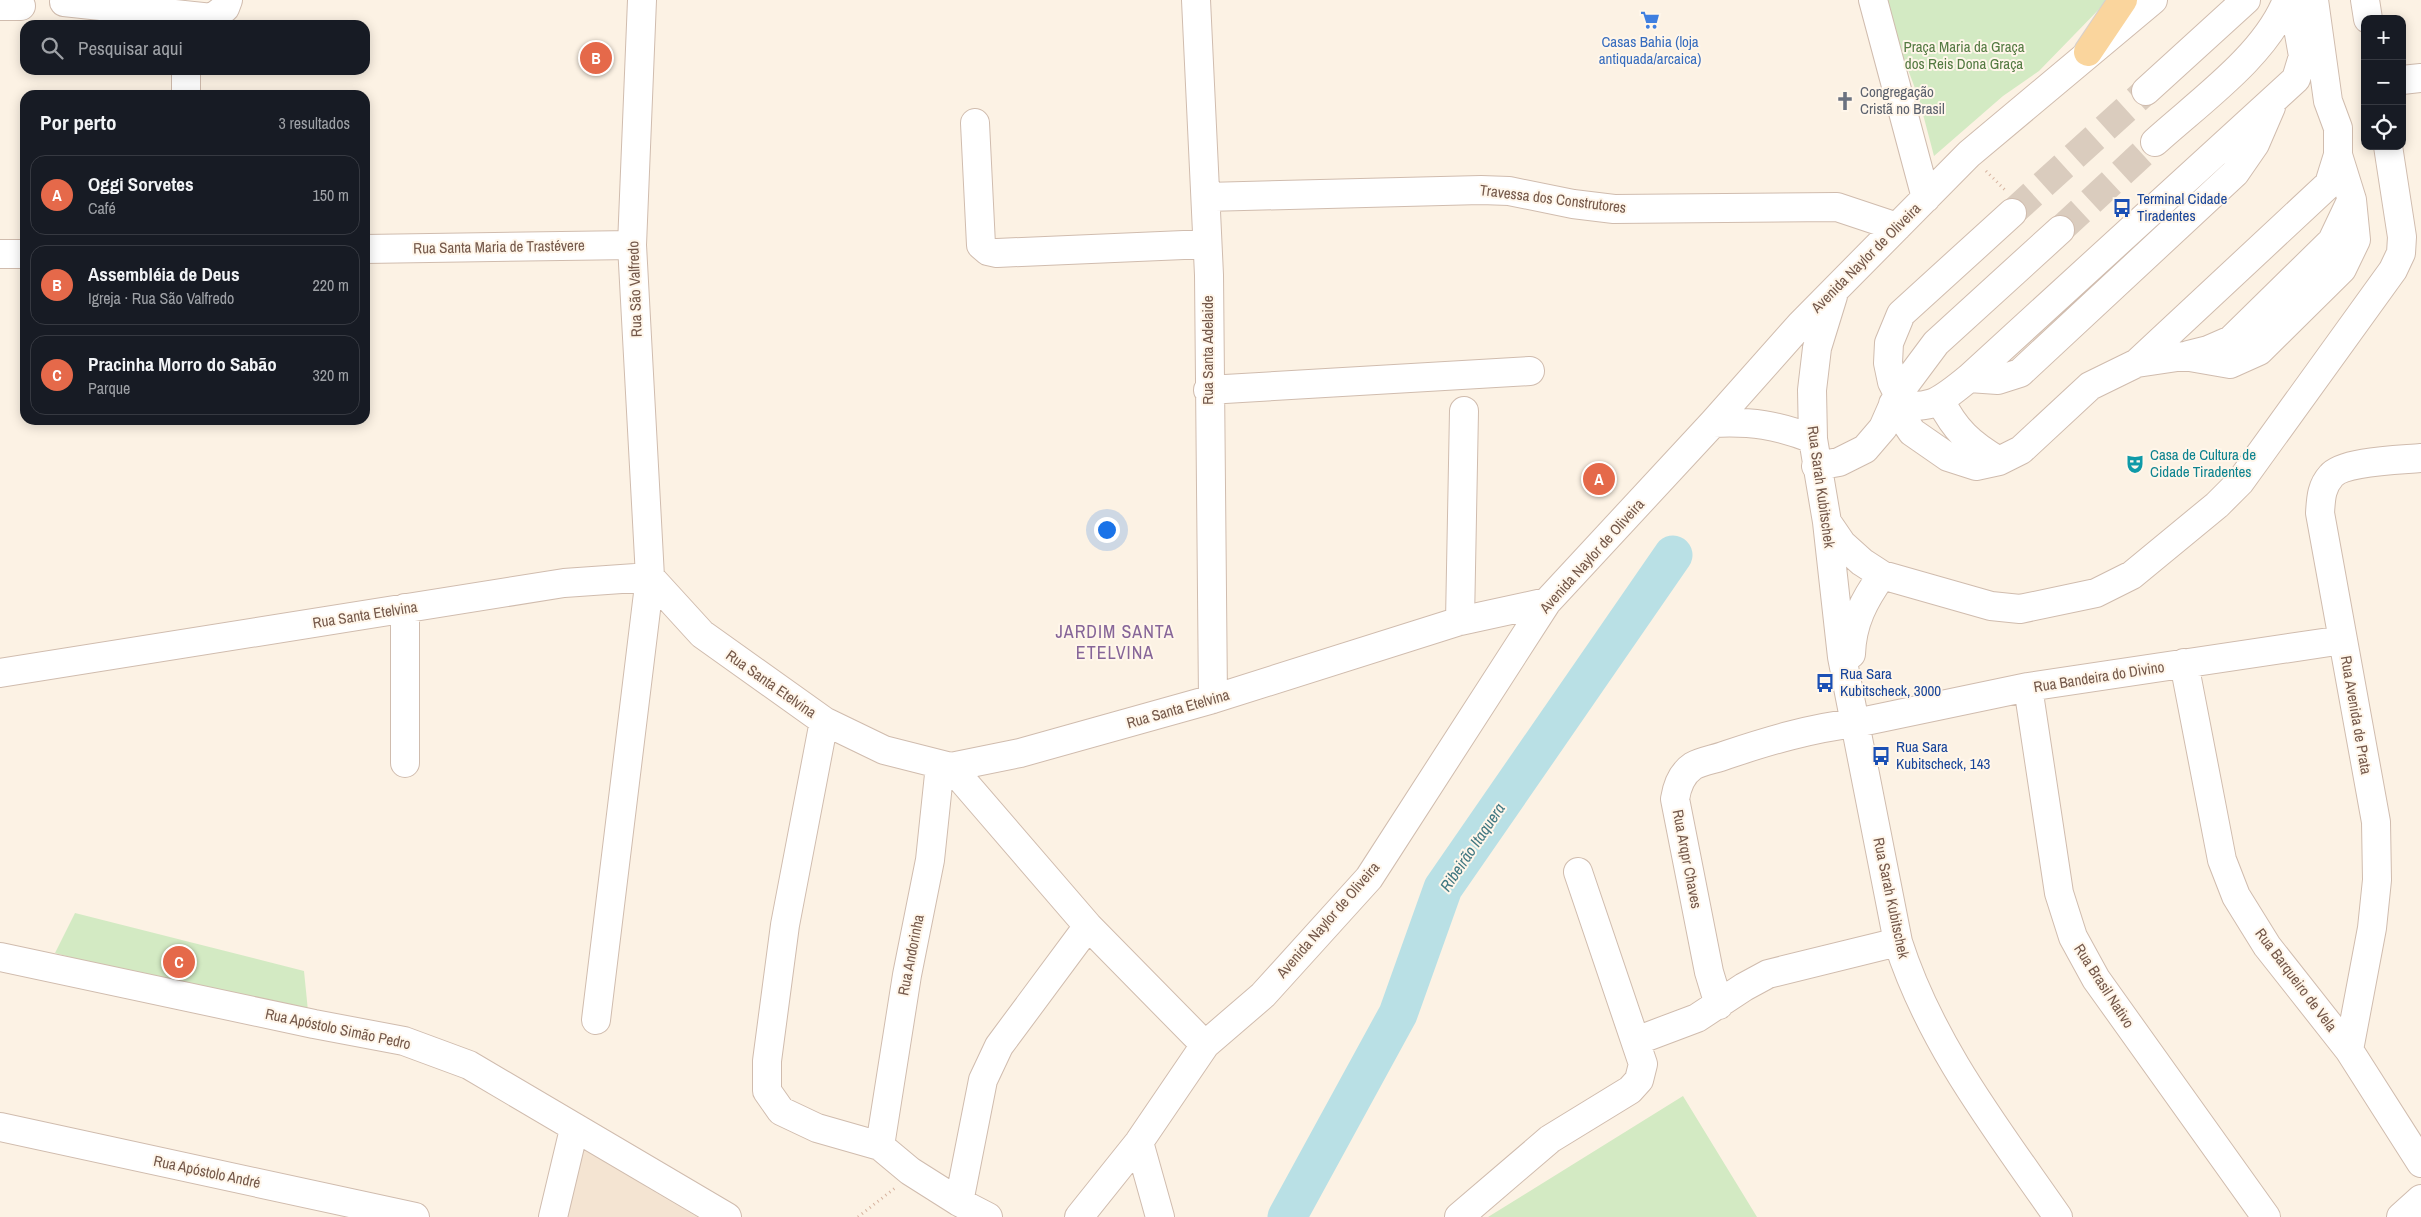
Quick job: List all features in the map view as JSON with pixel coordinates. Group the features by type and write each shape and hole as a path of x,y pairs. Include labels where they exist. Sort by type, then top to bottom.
{"main road":[{"path":"2088,52 2123,0"}],"street":[{"path":"64,2 212,18 225,8 228,0"},
{"name":"Rua São Valfredo","path":"596,1020 650,577 632,245 642,0"},
{"name":"Rua Santa Adelaide","path":"1196,0 1206,197 1213,699"},
{"path":"1873,0 1926,198"},
{"name":"Avenida Naylor de Oliveira","path":"1079,1217 1139,1142 1205,1045 1263,995 1369,878 1547,602 1836,288 1969,154 2088,52 2153,0"},
{"path":"2146,91 2246,0"},
{"path":"2156,142 2261,46 2280,20 2287,0"},
{"path":"1896,399 1915,408 1940,400 1969,378 1998,380 2020,373 2234,172 2255,144 2275,98 2296,79 2303,56 2293,0"},
{"path":"2010,203 1901,314 1889,343 1888,362 1896,399 1912,432 1948,457 1976,466 1999,461 2022,450 2090,386 2137,363 2329,184 2338,155 2338,128 2328,101 2314,0"},
{"path":"2365,0 2367,15"},
{"path":"186,75 186,90"},
{"path":"975,123 981,245 988,251 997,253 1207,244"},
{"path":"1827,522 1842,544 1862,562 1882,575 1991,606 2020,609 2055,603 2096,593 2132,575 2217,506 2240,482 2393,270 2401,253 2402,237 2389,150"},
{"path":"2137,363 2184,356 2208,350 2231,340 2332,241 2352,200 2338,155"},
{"name":"Travessa dos Construtores","path":"1206,197 1481,190 1509,191 1574,204 1614,209 1837,207 1897,227"},
{"path":"1816,466 1839,462 1865,449 1883,428 1896,399 1936,343 2060,230"},
{"name":"Rua Santa Maria de Trastévere","path":"370,249 632,245"},
{"path":"0,254 20,254"},
{"name":"Rua Sarah Kubitschek","path":"1836,288 1817,348 1812,390 1813,439 1816,466 1827,522 1842,657 1898,942 1910,979 1949,1059 2058,1217"},
{"path":"1208,390 1530,371"},
{"path":"1940,400 1950,419 1965,438 1999,461"},
{"path":"1460,621 1464,411"},
{"path":"1713,423 1745,421 1785,428 1813,439"},
{"name":"Rua Avenida de Prata","path":"2348,1050 2372,928 2377,871 2376,822 2320,513 2322,491 2331,475 2348,467 2421,458"},
{"name":"Rua Sarah Kubitschek","path":"1849,688 1852,642 1858,615 1867,595 1882,575"},
{"name":"Rua Santa Etelvina","path":"0,673 564,582 650,577 702,634 824,721 884,750 946,766 1020,754 1213,699 1460,621 1547,602"},
{"path":"404,763 405,608"},
{"name":"Rua Bandeira do Divino","path":"1856,723 2028,687 2343,640"},
{"name":"Rua Barqueiro de Vela","path":"2184,663 2222,860 2236,896 2267,946 2348,1050 2421,1163"},
{"name":"Rua Brasil Nativo","path":"2028,687 2059,893 2073,937 2096,979 2266,1217"},
{"path":"824,721 785,925 767,1061 767,1091 781,1111 818,1128 880,1146 910,1171 959,1202 988,1217"},
{"name":"Rua Arqpr Chaves","path":"1718,1005 1709,972 1675,799 1677,786 1682,776 1693,766 1768,742 1829,726 1856,723"},
{"path":"946,766 1088,926 1205,1045"},
{"name":"Rua Andorinha","path":"880,1146 906,975 930,860 946,766"},
{"path":"1458,1217 1550,1139 1630,1090 1638,1080 1643,1064 1578,872"},
{"path":"959,1202 983,1080 999,1046 1088,926"},
{"path":"1636,1041 1688,1022 1768,974 1898,942"},
{"name":"Rua Apóstolo Simão Pedro","path":"0,957 314,1024 404,1041 470,1065 574,1129 724,1216"},
{"name":"Rua Apóstolo André","path":"0,1127 415,1217"},
{"path":"553,1217 574,1129"},
{"path":"1139,1142 1160,1217"},
{"path":"2401,1217 2421,1199"}],"path":[{"path":"1969,154 2010,203"},
{"path":"858,1217 890,1194"}],"shaded area":[{"path":"579,1142 648,1188 697,1217 562,1217"}],"green space":[{"name":"Praça Maria da Graça dos Reis Dona Graça","path":"1882,0 2108,0 2039,71 2003,96 1934,156 1919,99"},
{"path":"75,913 304,971 309,1021 55,953"},
{"path":"1683,1096 1757,1217 1488,1217"}],"waterway":[{"name":"Ribeirão Itaquera","path":"1287,1217 1398,1014 1443,888 1673,555"}],"tunnel":[{"path":"2012,213 2146,91"},
{"path":"2060,230 2155,142"}],"place":[{"name":"Casas Bahia (loja antiquada/arcaica)","path":"1650,20"},
{"name":"Assembléia de Deus","path":"596,58"},
{"name":"Congregação Cristã no Brasil","path":"1845,101"},
{"name":"Terminal Cidade Tiradentes","path":"2122,208"},
{"name":"Casa de Cultura de Cidade Tiradentes","path":"2135,464"},
{"name":"Oggi Sorvetes","path":"1599,479"},
{"name":"Rua Sara Kubitscheck, 3000","path":"1825,683"},
{"name":"Rua Sara Kubitscheck, 143","path":"1881,756"},
{"name":"Pracinha Morro do Sabão","path":"179,962"}],"district":[{"name":"JARDIM SANTA ETELVINA","path":"1115,642"}]}
